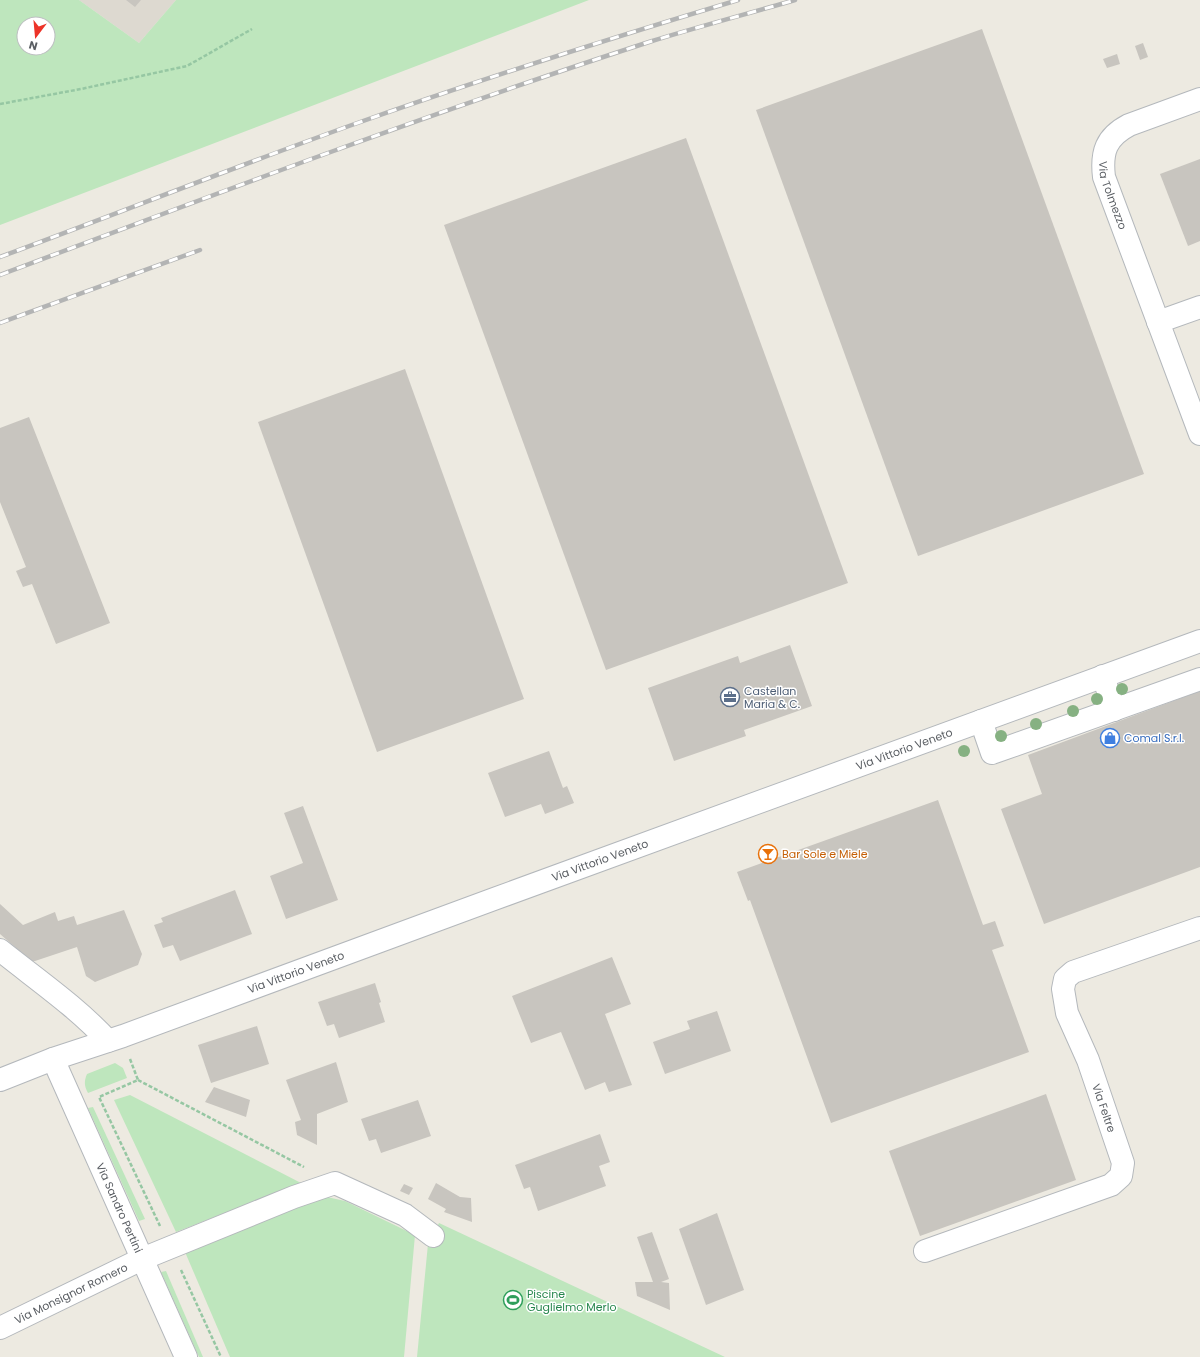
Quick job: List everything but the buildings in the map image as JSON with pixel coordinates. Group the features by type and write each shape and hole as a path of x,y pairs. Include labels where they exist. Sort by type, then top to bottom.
{"street":[{"name":"Via Tolmezzo","path":"1200,99 1129,125 1119,131 1107,144 1103,155 1102,165 1104,177 1200,434"},
{"path":"1158,322 1200,307"},
{"name":"Via Vittorio Veneto","path":"0,1080 1200,641"},
{"path":"1103,676 1114,710"},
{"path":"981,721 992,753 1200,679"},
{"name":"Via Feltre","path":"925,1251 1111,1185 1121,1176 1123,1164 1088,1060 1067,1013 1063,989 1065,979 1073,972 1200,928"},
{"path":"0,950 96,1028 115,1039"},
{"name":"Via Sandro Pertini","path":"53,1060 186,1357"},
{"path":"335,1183 405,1215 433,1236"},
{"name":"Via Monsignor Romero","path":"0,1328 142,1259 294,1197 335,1183"}],"path":[{"path":"0,104 81,89 187,66 252,30"},
{"path":"115,1039 138,1080 335,1183"},
{"path":"138,1080 99,1097 221,1357"}],"shaded area":[{"path":"79,0 176,0 139,43"}],"green space":[{"path":"0,0 79,0 139,43 176,0 589,0 0,225"},
{"path":"115,1063 123,1068 127,1078 88,1093 85,1084 87,1074"},
{"path":"130,1095 301,1183 176,1232 114,1100"},
{"path":"93,1107 145,1219 139,1221 88,1108"},
{"path":"327,1197 345,1201 415,1235 404,1357 230,1357 185,1252 297,1203"},
{"name":"Piscine Guglielmo Merlo","path":"439,1223 725,1357 417,1357 428,1244"},
{"path":"166,1271 203,1357 199,1357 161,1272"}],"railway":[{"path":"0,257 261,158 397,109 543,60 738,0"},
{"path":"0,275 242,184 485,97 649,42 795,0"},
{"path":"0,323 200,250"}],"place":[{"name":"Castellan Maria & C.","path":"730,697"},
{"name":"Comal S.r.l.","path":"1110,738"},
{"name":"Bar Sole e Miele","path":"768,854"},
{"name":"Piscine Guglielmo Merlo","path":"513,1300"}]}
